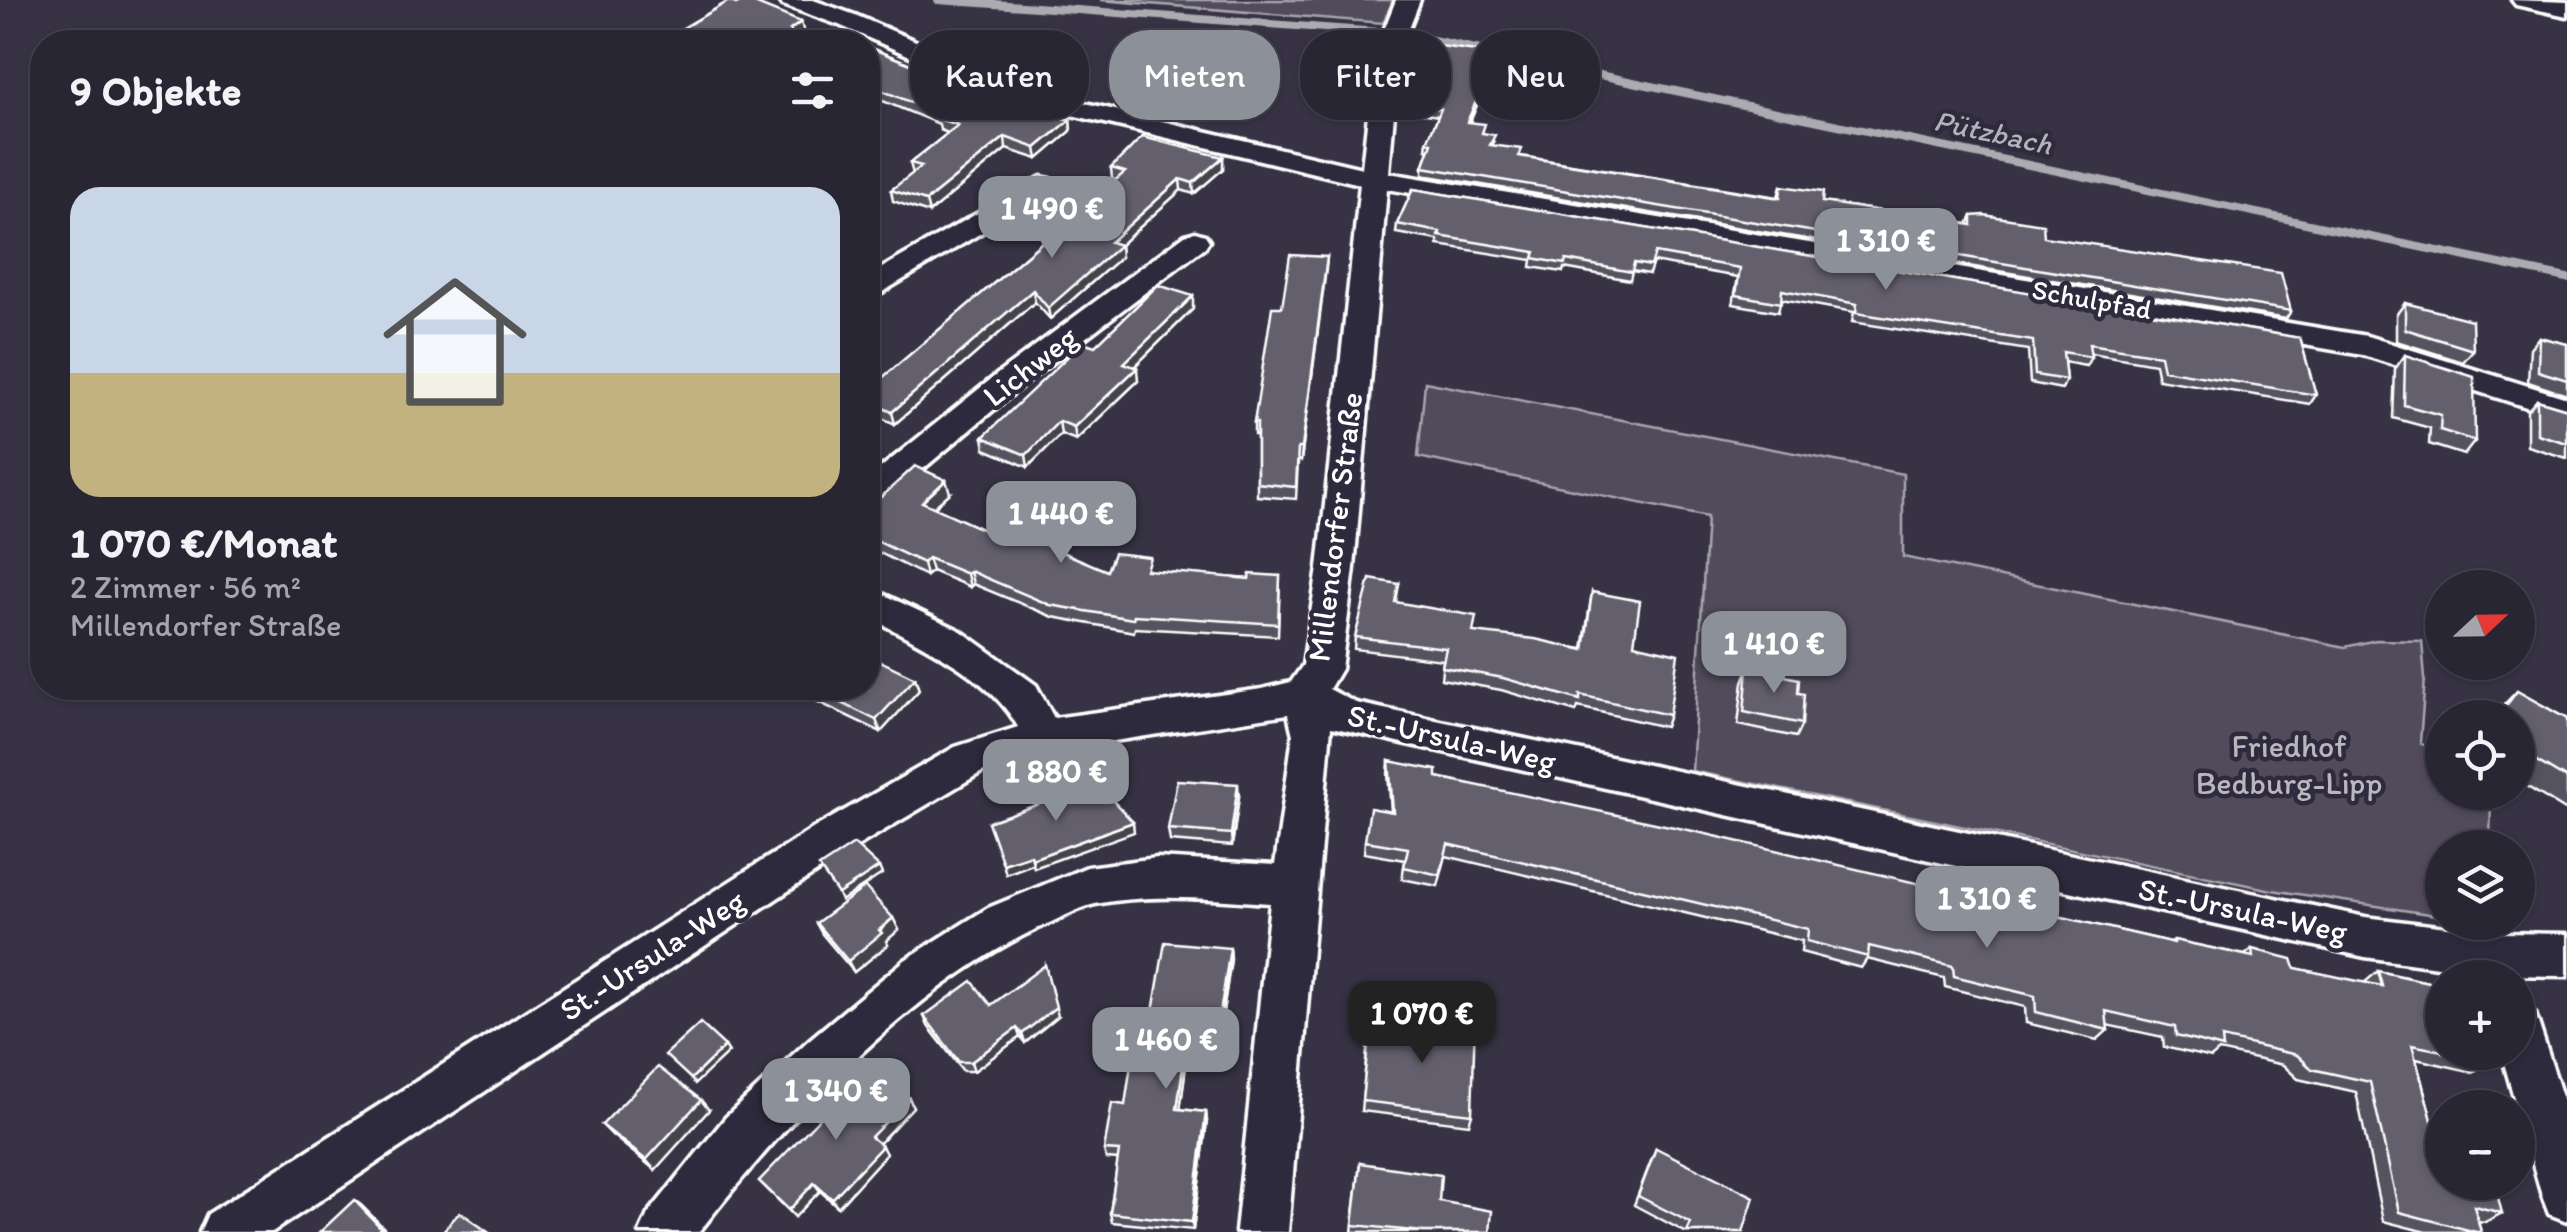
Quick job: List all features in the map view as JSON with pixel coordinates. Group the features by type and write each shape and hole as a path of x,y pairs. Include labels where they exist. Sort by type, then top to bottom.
{"street":[{"name":"Schulpfad","path":"791,0 871,30"},
{"name":"Millendorfer Straße","path":"1262,1232 1294,884 1313,736 1304,694 1322,669 1336,568 1374,180 1394,33 1408,0"},
{"path":"2524,0 2567,10"},
{"path":"831,30 848,20"},
{"name":"Schulpfad","path":"880,34 1022,96 1374,180 2367,346 2567,409"},
{"path":"880,281 1041,185"},
{"name":"Lichweg","path":"880,486 1011,379 1196,241"},
{"path":"880,608 948,640 1022,696 1043,736"},
{"name":"St.-Ursula-Weg","path":"226,1232 829,841 969,759 1043,736 1262,705 1304,694 1347,717 1366,722 2472,960"},
{"path":"666,1232 744,1134 826,1056 921,975 1004,922 1087,886 1157,876 1294,884"},
{"name":"St.-Ursula-Weg","path":"2535,960 2567,955"},
{"path":"2530,1070 2567,1196"}],"green space":[{"path":"1100,0 1393,0 1383,23"},
{"name":"Friedhof Bedburg-Lipp","path":"1425,382 1903,474 1903,557 2345,647 2376,640 2422,641 2425,679 2420,742 2425,744 2425,810 2491,810 2490,830 2425,830 2425,913 2272,890 1692,771 1707,517 1418,457"}],"building":[{"path":"747,0 801,22 790,30 679,30 729,1 736,4"},
{"path":"1451,48 1471,50 1471,113 1467,122 1485,124 1482,133 1495,135 1490,145 1522,149 1519,156 1780,198 1781,186 1823,192 1822,202 1972,225 1972,216 1984,215 2043,224 2044,237 2281,273 2291,311 1423,167 1432,143 1427,142 1436,120 1451,120"},
{"path":"880,52 910,64 910,102 880,90"},
{"path":"941,120 1070,120 1036,148 1005,137 926,201 891,190 922,166 910,163 958,125"},
{"path":"1142,137 1223,157 1193,183 1180,179 1110,242 1120,245 1048,308 1033,290 892,412 880,406 880,380 1125,172 1111,168"},
{"path":"1413,189 2300,338 2316,395 2163,370 2160,355 2089,344 2091,357 2063,352 2066,380 2035,375 2033,341 1856,313 1857,304 1782,290 1781,303 1736,295 1740,268 1655,253 1651,266 1634,263 1632,272 1566,260 1565,264 1533,258 1535,252 1439,236 1440,232 1397,224"},
{"path":"1290,255 1327,257 1302,448 1298,448 1296,487 1257,483 1254,423 1272,307 1282,307"},
{"path":"1158,285 1193,296 1124,363 1137,368 1074,427 1059,421 1026,455 983,437 1083,342 1095,346"},
{"path":"2405,303 2472,320 2473,350 2405,329"},
{"path":"2539,337 2567,344 2567,380 2538,371"},
{"path":"2405,355 2474,377 2475,441 2440,430 2441,415 2404,405"},
{"path":"2537,400 2567,409 2567,443 2537,434"},
{"path":"915,466 946,480 922,502 984,530 989,525 1005,533 1008,529 1107,571 1114,553 1150,557 1146,570 1249,579 1250,574 1280,576 1278,624 1134,615 1133,619 1050,605 970,571 967,574 928,558 923,563 880,543 880,498"},
{"path":"1370,579 1399,584 1395,602 1476,616 1473,632 1535,639 1584,650 1592,592 1640,601 1634,644 1678,654 1669,715 1580,695 1580,700 1503,678 1442,667 1446,648 1355,637"},
{"path":"880,661 915,678 876,720 835,700 880,700"},
{"path":"1748,668 1799,679 1798,693 1804,694 1802,724 1744,712"},
{"path":"2517,691 2533,700 2510,700"},
{"path":"2535,701 2567,719 2567,779 2535,760"},
{"path":"1389,761 1437,770 1437,777 1693,831 2174,943 2253,957 2252,949 2292,959 2295,968 2382,986 2378,971 2425,981 2425,1048 2412,1045 2425,1094 2425,1200 2499,1200 2502,1213 2474,1206 2481,1232 2476,1232 2399,1212 2370,1082 2312,1069 2297,1055 2222,1038 2223,1048 2176,1036 2175,1027 2106,1011 2108,1030 2036,1012 2035,996 1954,976 1953,966 1869,946 1868,957 1807,941 1808,929 1448,844 1440,875 1404,867 1408,848 1365,841 1370,808 1393,812"},
{"path":"1177,780 1238,784 1231,834 1168,829"},
{"path":"1095,782 1133,822 1032,859 1031,855 1003,864 988,822 1073,792 1076,796"},
{"path":"854,844 879,867 838,894 819,867"},
{"path":"865,887 893,918 879,930 882,933 848,961 816,923"},
{"path":"1165,942 1230,948 1219,1021 1190,1018 1177,1109 1206,1112 1192,1222 1110,1213 1119,1151 1104,1150 1112,1103 1125,1105 1134,1044 1147,1046"},
{"path":"1045,965 1056,1007 1022,1034 1017,1028 971,1062 959,1062 924,1016 972,981 991,1005"},
{"path":"1444,1010 1475,1019 1472,1114 1362,1101 1370,1024 1443,1033"},
{"path":"700,1023 725,1046 691,1079 665,1055"},
{"path":"658,1067 701,1100 646,1160 602,1125"},
{"path":"876,1068 909,1098 871,1137 882,1146 832,1199 814,1183 789,1210 759,1181 833,1104 835,1107"},
{"path":"1656,1148 1754,1197 1743,1232 1687,1232 1691,1223 1638,1196"},
{"path":"1360,1163 1441,1175 1439,1201 1492,1211 1490,1232 1424,1232 1353,1225"},
{"path":"354,1200 381,1228 377,1232 320,1232"},
{"path":"460,1212 488,1232 442,1232"}],"waterway":[{"name":"Pützbach","path":"938,0 1351,30"},
{"name":"Pützbach","path":"1451,44 2567,278"}]}
